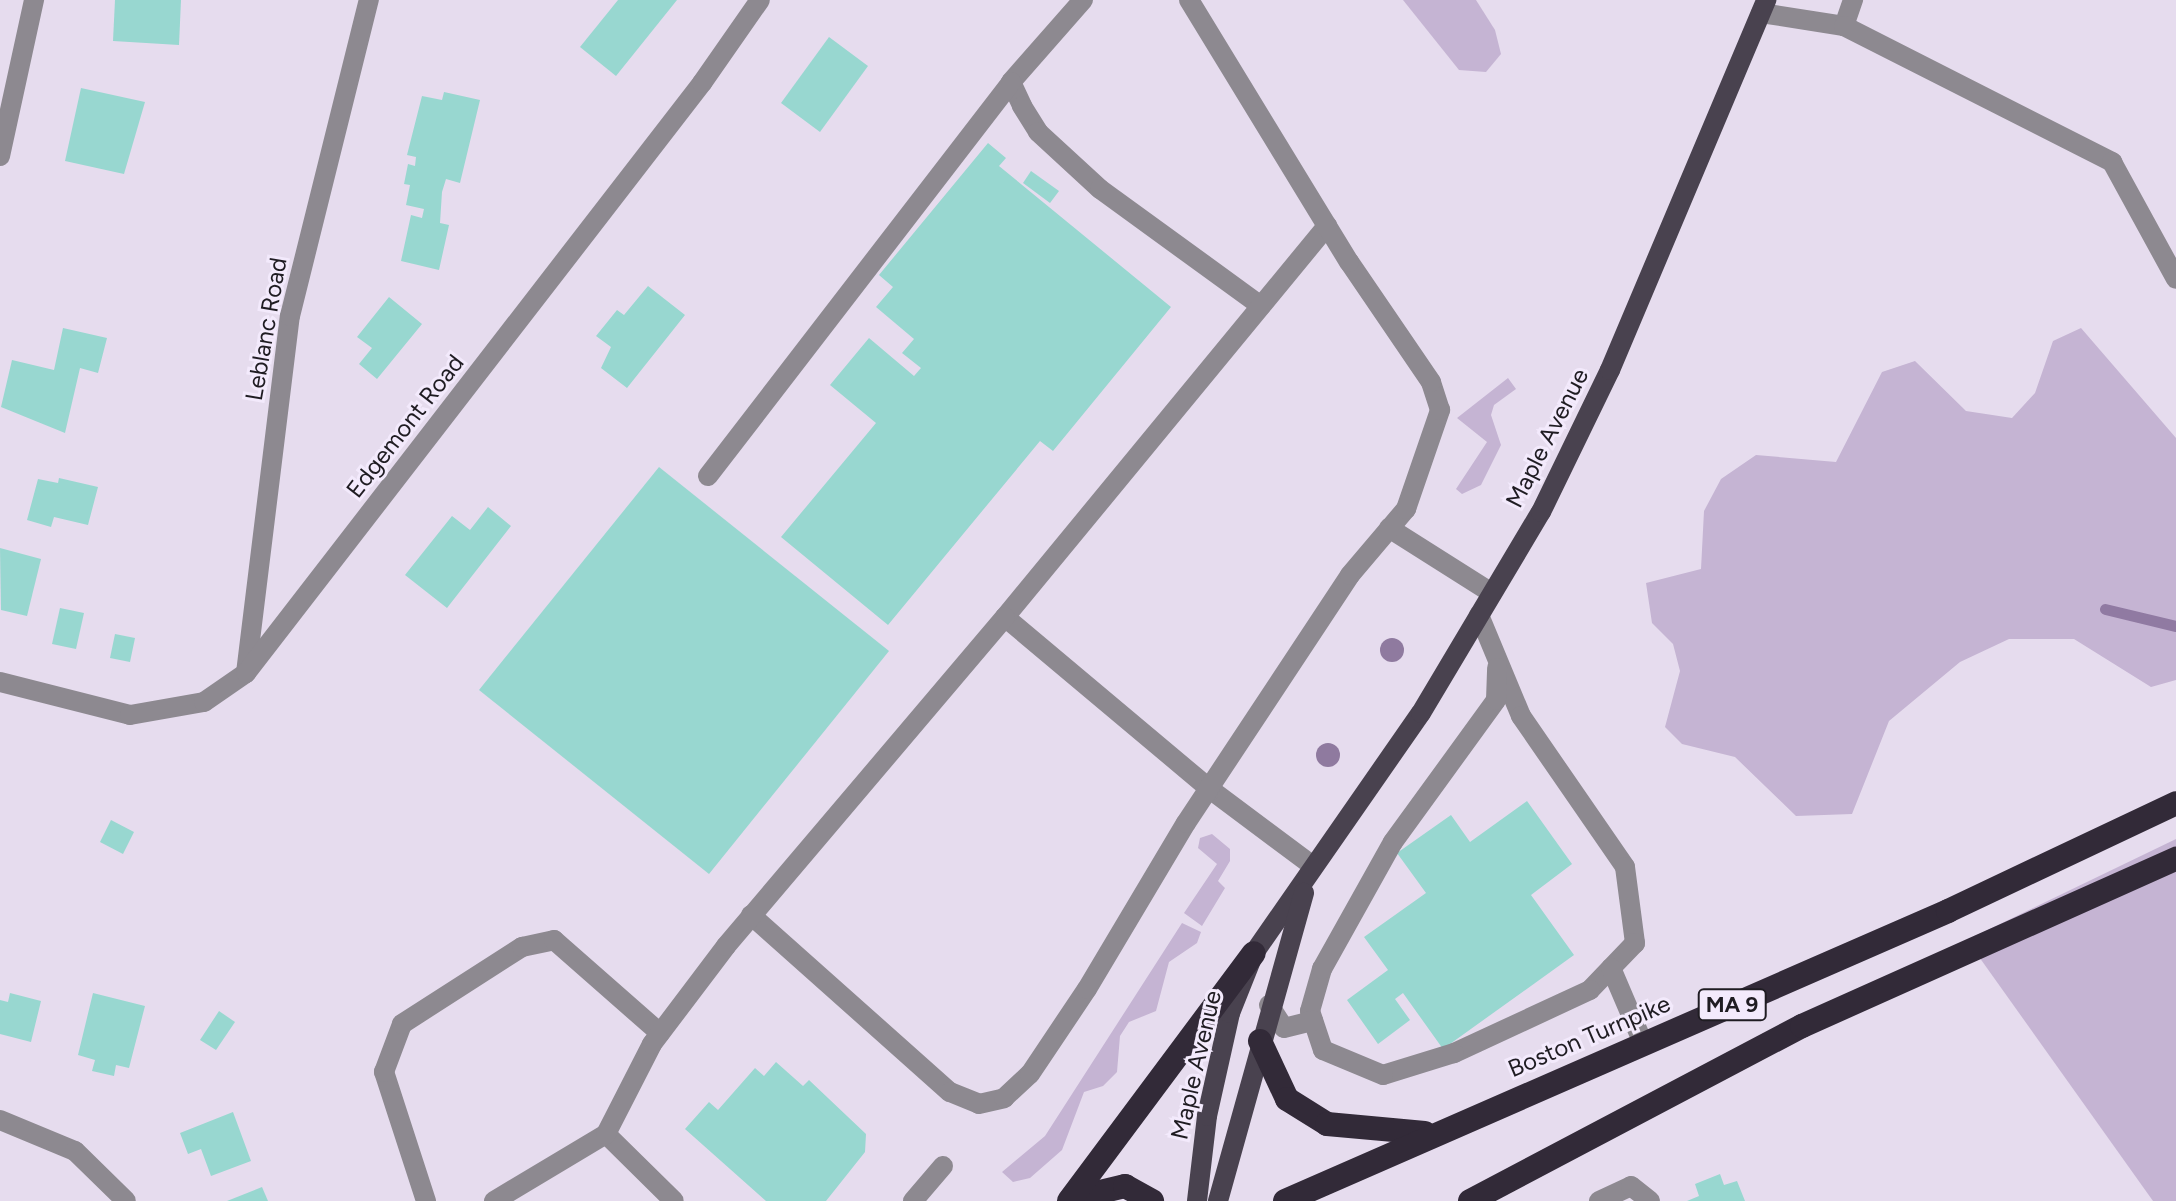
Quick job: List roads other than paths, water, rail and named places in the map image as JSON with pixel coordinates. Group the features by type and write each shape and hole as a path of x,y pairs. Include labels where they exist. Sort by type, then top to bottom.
{"highway":[{"name":"Boston Turnpike","path":"1285,1201 1431,1134 1948,911 2176,803"},
{"name":"MA 9","path":"1470,1201 1802,1026 2176,859"},
{"path":"1070,1200 1254,953"},
{"path":"1260,1041 1287,1099 1327,1124 1431,1134"},
{"path":"1070,1200 1125,1186 1152,1201"}],"main road":[{"name":"Maple Avenue","path":"1197,1201 1207,1116 1230,1013 1254,953 1421,713 1581,436 1763,6"},
{"name":"Maple Avenue","path":"1218,1201 1269,1005 1313,866"}],"street":[{"path":"0,156 34,0"},
{"name":"Leblanc Road","path":"246,673 290,316 369,0"},
{"name":"Edgemont Road","path":"0,682 130,715 204,702 246,673 702,83 760,0"},
{"path":"708,476 1011,82 1083,0"},
{"path":"751,915 950,1092 979,1104 1004,1098 1030,1074 1079,1001 1350,575 1406,509 1440,410 1431,382 1327,226 1189,0"},
{"path":"1844,26 1853,0"},
{"path":"1763,6 1844,26 2112,162 2176,279"},
{"path":"1011,82 1038,132 1100,189 1261,306"},
{"path":"494,1201 606,1134 660,1033 751,915 1005,617 1327,226"},
{"path":"1389,528 1492,593"},
{"path":"1479,615 1497,668 1521,716 1625,867 1635,943 1577,996 1454,1053 1383,1075 1323,1050 1313,1021 1322,969 1393,842 1496,700 1497,668"},
{"path":"1005,617 1211,790 1313,866"},
{"path":"426,1201 384,1072 402,1024 522,947 554,940 660,1033"},
{"path":"1611,968 1643,1043"},
{"path":"1269,1005 1284,1028 1313,1021"},
{"path":"0,1120 75,1151 126,1201"},
{"path":"606,1134 674,1201"},
{"path":"913,1201 943,1166"},
{"path":"1599,1201 1631,1186 1650,1201"}],"waterway":[{"path":"2105,609 2176,626"}]}
